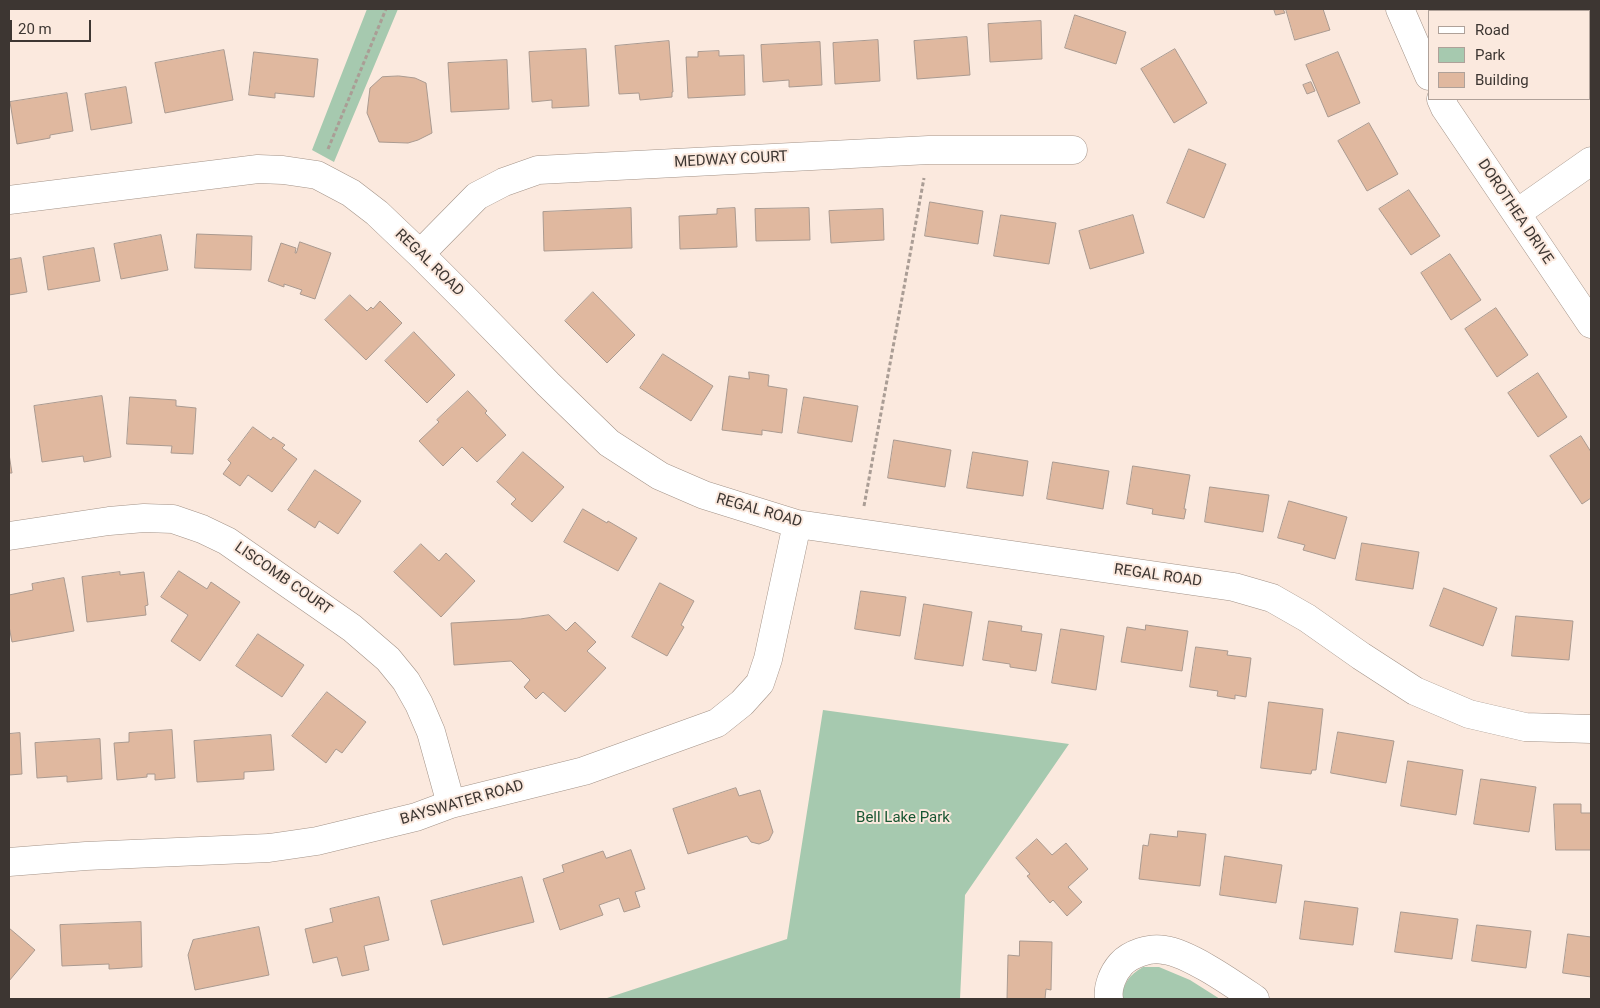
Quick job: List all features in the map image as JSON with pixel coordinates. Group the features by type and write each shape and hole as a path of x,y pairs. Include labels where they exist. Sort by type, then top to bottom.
{"street":[{"path":"1400,9 1428,74"},
{"name":"DOROTHEA DRIVE","path":"1441,100 1591,324"},
{"name":"MEDWAY COURT","path":"420,254 477,196 504,182 538,170 929,150 1072,150"},
{"path":"1517,213 1591,161"},
{"name":"REGAL ROAD","path":"9,200 258,169 283,170 317,175 352,193 377,212 609,443 660,476 704,495 797,524 1234,587 1272,598 1307,618 1415,691 1469,714 1525,727 1591,729"},
{"name":"LISCOMB COURT","path":"9,536 109,521 144,518 173,519 202,529 227,541 352,628 388,658 406,681 419,704 431,732 451,804"},
{"name":"BAYSWATER ROAD","path":"9,862 86,856 269,848 317,841 416,817 451,804 584,771 717,723 742,703 760,682 768,659 797,524"},
{"path":"1109,999 1110,983 1119,966 1128,956 1162,949 1181,954 1255,999"}],"path":[{"path":"317,175 386,9"},
{"path":"859,534 929,150"}],"green space":[{"path":"367,9 398,9 334,162 312,150"},
{"name":"Bell Lake Park","path":"823,710 1069,744 965,895 960,999 604,999 787,939"},
{"path":"1143,967 1159,967 1190,980 1220,999 1121,999 1128,980"}],"building":[{"path":"1274,9 1283,9 1285,13 1276,15"},
{"path":"1286,9 1323,9 1330,30 1295,40"},
{"path":"1493,9 1524,9 1521,10"},
{"path":"1075,15 1126,32 1116,64 1065,48"},
{"path":"1041,21 1042,59 990,62 988,24"},
{"path":"967,37 970,75 917,79 914,41"},
{"path":"878,40 880,81 835,84 833,43"},
{"path":"669,41 672,97 640,100 639,93 619,94 615,46"},
{"path":"820,42 822,85 789,87 789,80 763,82 761,45"},
{"path":"586,49 589,106 552,108 552,100 532,102 529,52"},
{"path":"1175,49 1207,103 1174,123 1141,69"},
{"path":"224,50 233,100 165,113 155,63"},
{"path":"719,51 719,56 744,55 745,95 688,98 686,57 698,57 698,52"},
{"path":"254,52 318,59 314,97 275,93 275,98 249,95"},
{"path":"1338,52 1360,103 1328,117 1306,65"},
{"path":"507,60 509,109 451,112 448,63"},
{"path":"399,76 415,78 426,83 432,133 408,143 379,142 367,113 370,88 382,77"},
{"path":"1311,82 1315,91 1307,94 1303,85"},
{"path":"126,87 132,123 91,130 85,94"},
{"path":"67,93 73,131 50,135 50,138 17,144 10,102"},
{"path":"1369,123 1398,174 1367,191 1338,141"},
{"path":"1189,149 1226,164 1204,218 1167,203"},
{"path":"1409,190 1440,236 1411,255 1379,209"},
{"path":"930,202 983,211 978,244 925,236"},
{"path":"631,208 632,248 544,251 543,212"},
{"path":"735,208 737,247 680,249 679,216 717,214 717,209"},
{"path":"809,208 810,240 756,241 755,209"},
{"path":"883,209 884,240 831,243 829,211"},
{"path":"1001,215 1056,223 1049,264 994,256"},
{"path":"1133,215 1144,253 1090,269 1079,231"},
{"path":"197,234 252,236 251,270 195,268"},
{"path":"161,235 168,270 121,279 114,244"},
{"path":"300,242 331,253 315,299 300,294 302,290 284,284 284,287 268,281 281,243 296,248 296,253"},
{"path":"94,248 100,281 48,290 43,257"},
{"path":"1450,254 1481,300 1451,320 1421,273"},
{"path":"21,258 27,292 9,295 9,260"},
{"path":"593,292 635,335 607,363 565,321"},
{"path":"350,295 367,311 371,307 373,309 380,301 402,323 366,360 325,320"},
{"path":"1496,308 1528,355 1497,377 1465,329"},
{"path":"414,332 455,375 427,403 385,361"},
{"path":"663,354 713,386 691,421 640,388"},
{"path":"749,372 769,375 768,386 787,389 782,433 762,430 762,435 722,430 729,376 749,379"},
{"path":"1538,373 1567,417 1538,437 1508,393"},
{"path":"468,391 487,411 485,413 506,435 477,462 462,447 443,466 419,441 439,422 437,420"},
{"path":"102,396 111,457 84,462 83,456 42,462 34,406"},
{"path":"130,397 176,400 176,406 196,408 193,454 171,453 172,446 127,444"},
{"path":"804,397 858,406 852,442 798,433"},
{"path":"253,427 271,440 273,437 285,445 282,448 297,459 272,492 248,475 240,486 223,474 231,463 228,460"},
{"path":"1581,436 1591,452 1591,498 1582,504 1550,456"},
{"path":"894,440 951,450 945,487 888,478"},
{"path":"523,452 564,487 532,522 511,504 516,499 497,482"},
{"path":"973,452 1028,461 1023,496 967,488"},
{"path":"9,454 12,473 9,473"},
{"path":"1053,462 1109,471 1103,509 1047,499"},
{"path":"1133,466 1190,475 1184,519 1152,514 1153,509 1127,504"},
{"path":"315,470 361,501 338,534 319,521 315,528 288,510"},
{"path":"1210,487 1269,495 1263,532 1205,522"},
{"path":"1289,501 1347,517 1335,559 1303,550 1305,545 1278,538"},
{"path":"583,509 637,538 618,571 564,542"},
{"path":"1362,543 1419,552 1413,589 1356,580"},
{"path":"421,544 439,561 446,553 475,581 441,617 394,572"},
{"path":"179,571 207,589 211,582 240,602 200,661 171,641 188,615 161,597"},
{"path":"120,572 120,575 144,572 148,605 145,606 146,615 87,622 82,577"},
{"path":"64,578 74,631 12,642 9,626 9,595 33,590 32,584"},
{"path":"660,583 694,601 681,625 684,627 667,656 632,637"},
{"path":"1444,588 1497,608 1483,646 1430,626"},
{"path":"861,591 906,597 900,636 855,629"},
{"path":"924,604 972,612 963,666 915,659"},
{"path":"549,615 566,631 575,622 596,642 587,651 606,668 565,712 543,692 536,699 524,687 530,680 511,661 454,665 451,623 520,619"},
{"path":"1516,616 1573,621 1569,660 1512,656"},
{"path":"989,621 1022,626 1021,631 1042,634 1036,671 1010,667 1010,664 983,660"},
{"path":"1146,625 1188,631 1182,671 1121,662 1127,627 1145,630"},
{"path":"1061,629 1104,636 1096,690 1052,683"},
{"path":"258,634 304,665 282,697 236,666"},
{"path":"1196,647 1228,651 1227,655 1251,658 1246,697 1235,695 1235,699 1217,696 1218,691 1190,687"},
{"path":"327,692 366,722 342,753 336,749 326,763 292,736"},
{"path":"1269,702 1323,709 1316,770 1312,770 1311,774 1261,768"},
{"path":"172,730 175,778 155,780 155,774 147,774 147,777 117,780 114,743 129,742 129,733"},
{"path":"1338,732 1394,741 1386,783 1331,773"},
{"path":"20,733 22,774 9,775 9,734"},
{"path":"271,735 274,770 244,772 244,779 197,782 194,741"},
{"path":"100,739 102,779 67,782 67,776 37,778 35,743"},
{"path":"1408,761 1463,770 1456,815 1401,806"},
{"path":"1481,779 1536,787 1529,832 1474,824"},
{"path":"736,788 739,796 760,790 773,832 769,840 759,844 751,842 747,836 688,854 673,809"},
{"path":"1554,804 1581,804 1581,813 1591,813 1591,850 1556,850"},
{"path":"1178,831 1206,834 1200,886 1139,879 1143,845 1148,846 1150,834 1177,837"},
{"path":"1037,839 1052,855 1066,843 1088,869 1068,887 1082,902 1067,916 1053,900 1050,903 1027,876 1030,874 1016,858"},
{"path":"631,850 645,889 635,892 640,907 624,912 619,898 599,905 603,915 560,930 543,879 564,872 562,865 603,851 606,858"},
{"path":"1225,856 1282,865 1276,903 1220,895"},
{"path":"522,877 534,922 443,945 431,901"},
{"path":"379,897 389,940 364,946 369,970 342,976 337,957 313,963 305,929 333,922 330,909"},
{"path":"1305,901 1358,908 1353,945 1300,939"},
{"path":"1401,912 1458,919 1452,959 1395,952"},
{"path":"141,922 142,967 109,969 109,964 62,966 60,925"},
{"path":"1477,925 1531,931 1526,968 1472,961"},
{"path":"259,927 269,975 195,990 188,955 193,940"},
{"path":"9,928 35,950 9,981"},
{"path":"1568,934 1591,937 1591,977 1563,973"},
{"path":"1020,941 1052,942 1051,990 1046,989 1045,999 1007,999 1008,955 1019,956"}]}
